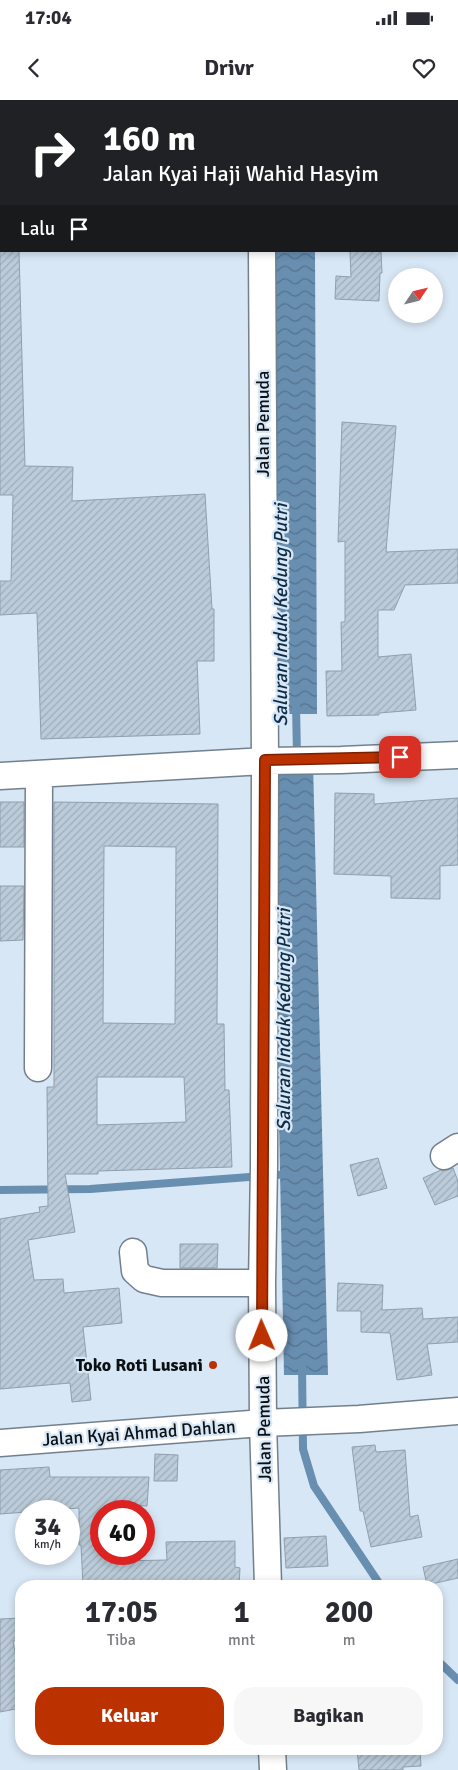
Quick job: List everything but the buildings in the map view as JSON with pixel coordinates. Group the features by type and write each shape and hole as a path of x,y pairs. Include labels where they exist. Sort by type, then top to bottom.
{"main road":[{"path":"312,100 340,100"}],"street":[{"name":"Jalan Pemuda","path":"262,252 265,760 262,1283 263,1423 268,1580"},
{"path":"0,776 265,760 341,760 458,755"},
{"path":"38,1068 39,774"},
{"path":"133,1252 135,1271 144,1279 162,1283 262,1283"},
{"name":"Jalan Kyai Ahmad Dahlan","path":"0,1443 263,1423 359,1419 458,1411"},
{"path":"272,1755 272,1770"}],"water":[{"path":"274,252 315,252 317,714 274,714"},
{"path":"272,762 313,762 328,1375 284,1375"}],"waterway":[{"name":"Saluran Induk Kedung Putri","path":"296,705 297,756"},
{"path":"0,1190 90,1189 289,1174"},
{"name":"Saluran Induk Kedung Putri","path":"302,1365 303,1449 314,1486 377,1580"},
{"name":"Saluran Induk Kedung Putri","path":"443,1666 458,1680"}],"place":[{"name":"Toko Roti Lusani","path":"213,1365"}],"route":[{"path":"262,1336 265,760 341,760 400,757"}]}
